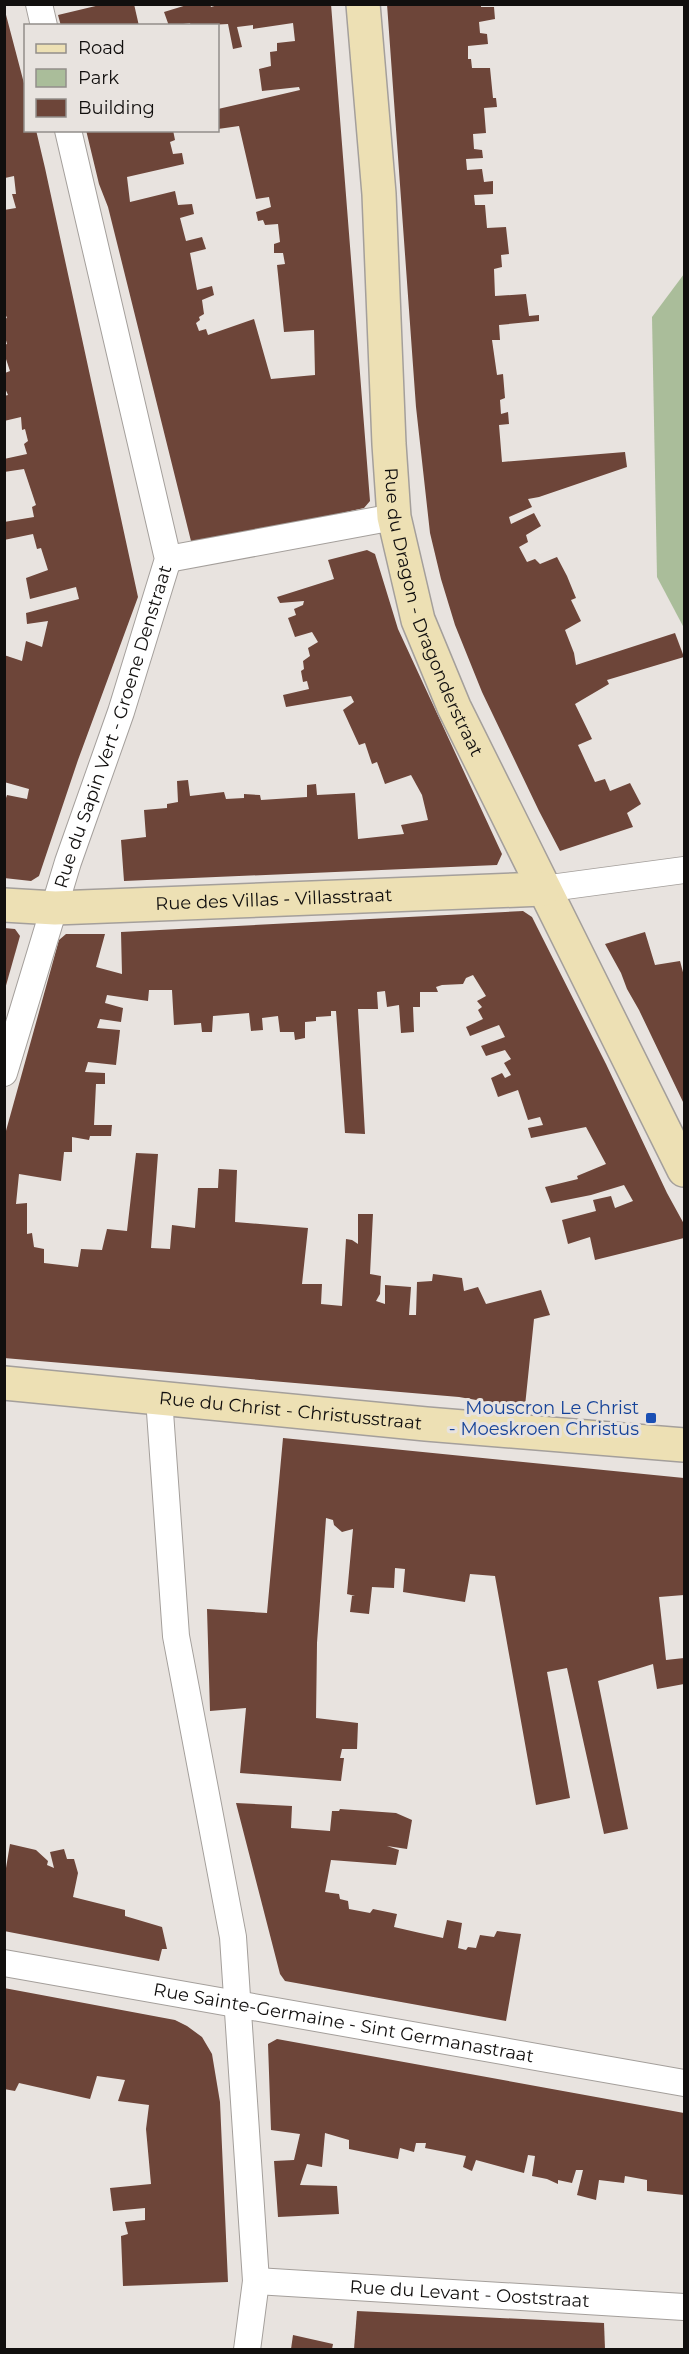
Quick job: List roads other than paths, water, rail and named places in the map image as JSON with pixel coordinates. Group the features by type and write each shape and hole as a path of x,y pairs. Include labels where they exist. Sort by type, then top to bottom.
{"street":[{"path":"39,4 44,24"},
{"name":"Rue du Dragon - Dragonderstraat","path":"363,4 379,194 394,517 418,620 454,707 684,1170"},
{"name":"Rue du Sapin Vert - Groene Denstraat","path":"4,1073 68,862 122,712 168,559 68,132"},
{"path":"168,559 394,517"},
{"path":"543,889 684,870"},
{"name":"Rue des Villas - Villasstraat","path":"4,905 55,908 543,889"},
{"name":"Rue du Christ - Christusstraat","path":"4,1383 426,1424 684,1445"},
{"path":"159,1398 176,1636 232,1937 256,2282 247,2349"},
{"name":"Rue Sainte-Germaine - Sint Germanastraat","path":"4,1963 684,2083"},
{"name":"Rue du Levant - Ooststraat","path":"256,2282 684,2307"}],"place":[{"name":"Mouscron Le Christ - Moeskroen Christus","path":"651,1418"}]}
